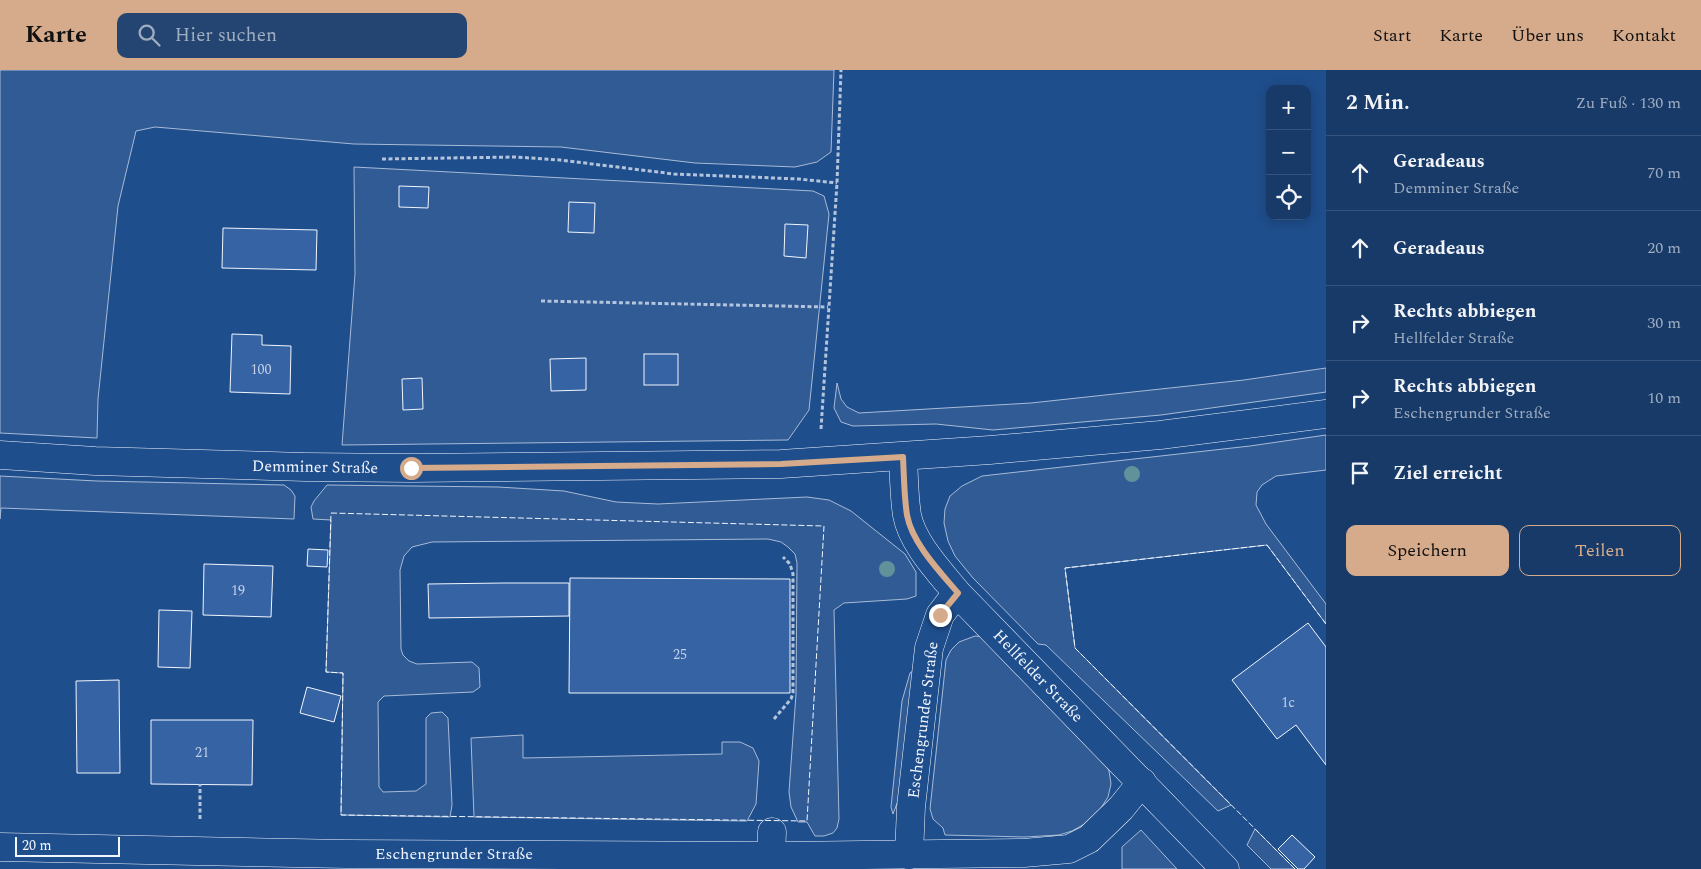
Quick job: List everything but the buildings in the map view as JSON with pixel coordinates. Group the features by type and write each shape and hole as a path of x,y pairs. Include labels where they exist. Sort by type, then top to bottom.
{"street":[{"name":"Demminer Straße","path":"0,455 95,461 305,467 430,468 781,464 903,457 1160,435 1326,414"},
{"name":"Hellfelder Straße","path":"903,457 907,516 912,530 930,559 958,593 1224,869"},
{"name":"Eschengrunder Straße","path":"909,854 909,829 929,648 940,615 958,593"},
{"name":"Eschengrunder Straße","path":"0,847 141,859 771,844 909,854 1024,853 1069,849 1089,840 1121,808 1142,782"}],"path":[{"path":"820,462 821,410 837,183 841,70"},
{"path":"382,158 516,157 560,160 674,174 837,183"},
{"path":"541,301 828,308"},
{"path":"774,719 791,699 793,693 793,574 790,564 783,558"},
{"path":"200,784 200,823"}],"shaded area":[{"path":"0,70 834,70 831,152 817,162 795,167 695,163 561,147 354,144 155,127 136,131 118,206 98,399 97,438 0,433"},
{"path":"354,167 813,191 824,196 829,214 809,410 788,440 342,445 355,274"},
{"path":"1326,368 1326,392 1161,415 993,430 936,424 853,426 841,422 834,408 837,383 841,399 847,407 859,413 1031,403 1244,380"},
{"path":"1326,435 1326,470 1276,476 1262,485 1257,492 1256,505 1266,524 1326,604 1326,624 1267,545 1065,568 1075,648 1231,805 1218,811 1046,645 1038,644 973,578 955,556 948,541 944,523 945,509 950,496 962,486 982,476 1250,446"},
{"path":"0,476 97,481 284,485 295,496 294,519 1,508 0,519"},
{"path":"327,485 498,487 564,491 616,502 658,504 807,497 829,500 851,511 905,554 916,572 916,596 907,599 844,603 834,610 839,819 837,828 833,833 815,836 807,822 798,822 791,807 789,792 796,694 797,563 795,554 788,547 781,542 768,539 432,542 412,547 404,556 400,570 401,649 403,655 409,661 417,664 472,662 479,668 480,687 473,692 384,696 378,702 379,787 383,792 416,791 426,784 426,718 431,713 442,712 448,718 452,805 450,817 341,815 343,673 326,672 331,520 313,519 311,507"},
{"path":"975,636 985,637 1102,755 1109,771 1111,784 1108,797 1090,821 1072,831 1059,835 1025,837 945,835 943,828 933,819 930,809 946,660 951,650 959,642"},
{"path":"913,671 901,793 893,814 891,807 902,701 910,673"},
{"path":"523,735 523,758 722,754 722,742 740,742 753,748 759,761 756,804 747,821 474,817 471,738"},
{"path":"1255,829 1295,869 1271,869 1247,845"},
{"path":"1141,830 1177,869 1122,869 1122,847"}],"fence":[{"path":"331,513 824,526 807,821 341,815 343,673 326,672 331,513"},
{"path":"1295,869 1075,648 1065,568 1267,545 1326,624"}],"route":[{"path":"411,468 781,464 903,457 907,516 912,530 930,559 958,593 940,615"}]}
